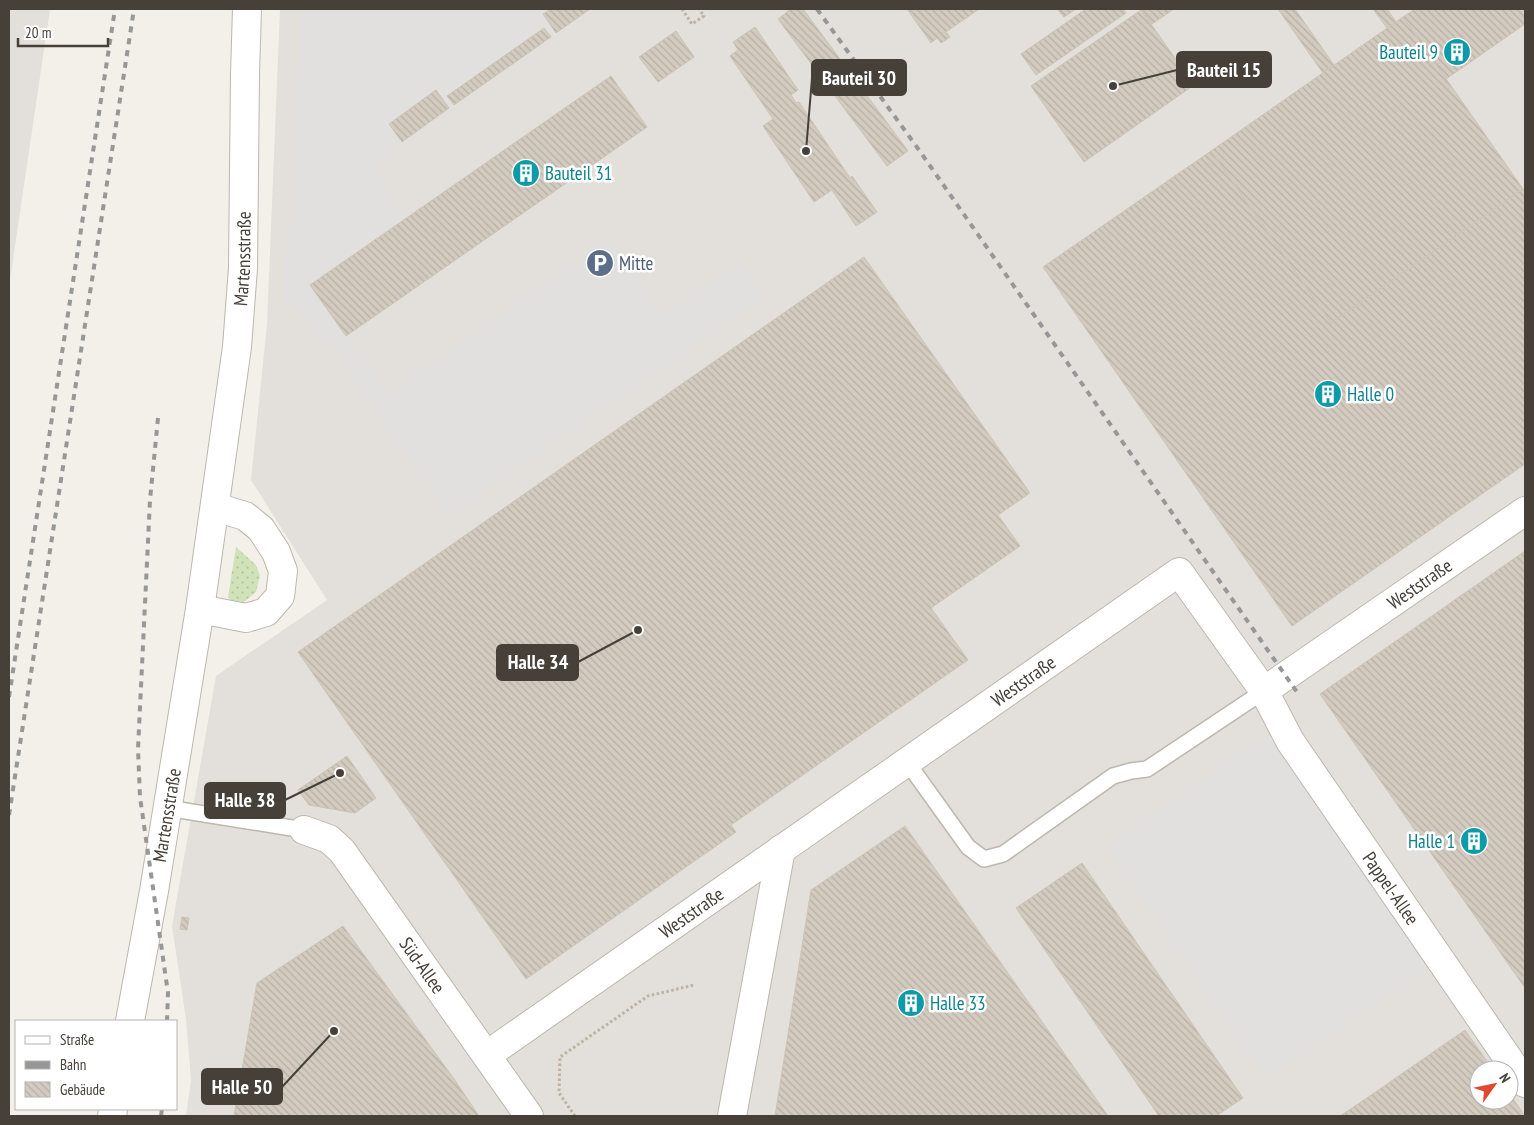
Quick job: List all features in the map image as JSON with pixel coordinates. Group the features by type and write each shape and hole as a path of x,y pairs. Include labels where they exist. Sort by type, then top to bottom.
{"street":[{"name":"Martensstraße","path":"130,1020 154,891 200,609 237,347 243,268 247,9"},
{"path":"200,609 246,618 266,612 280,596 282,571 276,552 261,529 245,516 215,507"},
{"name":"Weststraße","path":"487,1055 1179,572 1264,691 1525,511"},
{"name":"Pappel-Allee","path":"1264,691 1290,741 1525,1083"},
{"name":"Süd-Allee","path":"304,830 330,839 342,851 529,1116"},
{"path":"732,1116 781,849"}],"lane":[{"path":"907,762 968,847 984,859 1003,854 1113,776 1147,769 1264,691"},
{"path":"167,808 304,830"}],"path":[{"path":"682,9 692,24 704,16 699,9"},
{"path":"575,1116 559,1093 560,1057 648,996 694,985"}],"shaded area":[{"path":"9,9 50,9 9,287"},
{"path":"280,9 1525,9 1525,1116 186,1116 191,1080 186,1019 172,926 216,676 327,600 251,480 267,324"},
{"name":"Mitte","path":"303,9 594,9 370,165 406,219 310,285 387,393 610,238 663,314 740,261 765,297 449,515 326,342 320,342 295,307 285,303 288,234 295,222"},
{"path":"1267,735 1428,968 1266,1079 1105,846"}],"green space":[{"path":"236,547 256,565 260,576 256,592 244,602 231,600 228,597"}],"building":[{"path":"551,9 590,9 556,33 543,14"},
{"path":"791,9 803,9 908,151 887,166 778,19"},
{"path":"907,9 979,9 946,32 950,37 941,43 937,38 931,43"},
{"path":"1057,9 1076,9 1064,17"},
{"path":"1086,9 1123,9 1126,13 1036,75 1021,54"},
{"path":"1141,9 1174,9 1152,24"},
{"path":"1278,9 1295,9 1334,65 1323,73"},
{"path":"1373,9 1387,9 1396,22 1387,28"},
{"name":"Bauteil 9","path":"1415,9 1525,9 1525,24 1446,79 1403,17"},
{"path":"1141,10 1194,85 1084,162 1031,86"},
{"path":"1403,17 1523,189 1331,323 1211,151"},
{"path":"755,27 798,90 791,95 796,103 799,102 850,178 852,176 877,212 856,226 832,190 814,202 763,126 773,119 730,56 738,50 733,42"},
{"path":"544,28 551,37 454,105 447,96"},
{"path":"676,31 694,57 658,82 639,57"},
{"name":"Bauteil 31","path":"611,76 647,127 346,336 310,285"},
{"path":"436,90 449,108 402,142 389,124"},
{"name":"Halle 0","path":"1211,151 1331,323 1523,189 1525,192 1525,464 1292,626 1043,267"},
{"path":"864,257 1030,493 998,515 1020,546 931,608 968,660 731,825 736,832 526,979 298,652"},
{"name":"Halle 1","path":"1525,551 1525,988 1320,694"},
{"path":"347,756 376,798 355,813 309,805 298,790"},
{"name":"Halle 33","path":"905,826 1108,1116 775,1116 811,890"},
{"path":"1082,863 1243,1098 1216,1116 1159,1116 1016,908"},
{"path":"182,917 189,918 187,930 180,929"},
{"path":"343,926 479,1116 234,1116 257,983"},
{"path":"1465,1030 1486,1060 1469,1060 1469,1110 1519,1110 1519,1107 1525,1116 1375,1116 1364,1100"},
{"path":"1364,1100 1375,1116 1340,1116"}],"railway":[{"path":"9,697 115,9"},
{"path":"9,815 134,9"},
{"path":"817,9 919,150 1299,695"},
{"path":"158,418 150,500 138,749 140,797 168,993 167,1020"},
{"path":"161,1116 162,1110"}],"place":[{"name":"Bauteil 9","path":"1457,52"},
{"name":"Bauteil 15","path":"1113,86"},
{"name":"Bauteil 30","path":"806,151"},
{"name":"Bauteil 31","path":"526,173"},
{"name":"Mitte","path":"600,263"},
{"name":"Halle 0","path":"1328,394"},
{"name":"Halle 34","path":"638,630"},
{"name":"Halle 38","path":"340,773"},
{"name":"Halle 1","path":"1474,841"},
{"name":"Halle 33","path":"911,1003"},
{"name":"Halle 50","path":"334,1031"}]}
